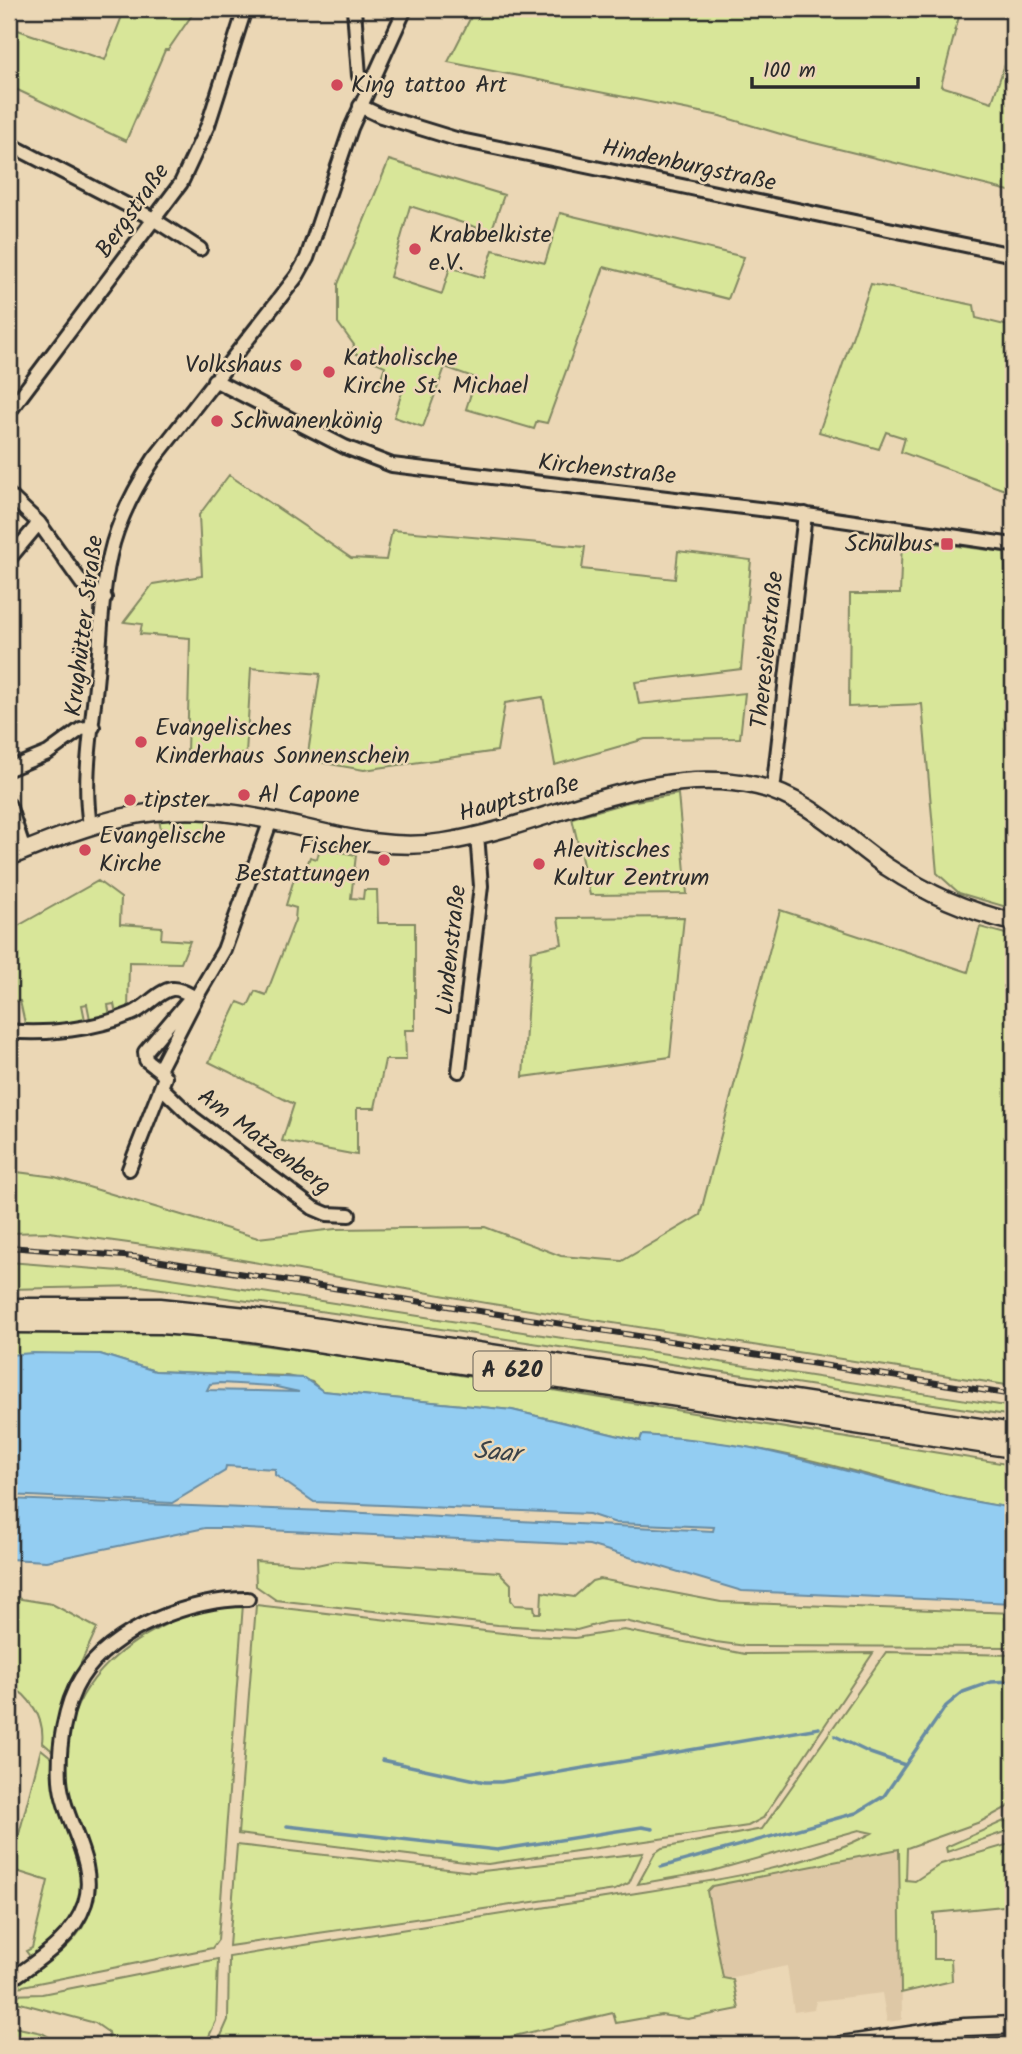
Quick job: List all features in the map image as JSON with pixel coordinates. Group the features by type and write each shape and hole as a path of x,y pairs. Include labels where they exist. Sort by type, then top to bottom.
{"highway":[{"name":"A 620","path":"9,1308 160,1308 246,1317 1013,1433"},
{"name":"A 620","path":"9,1323 161,1324 245,1331 1013,1448"}],"main road":[{"name":"Hauptstraße","path":"9,856 90,825 134,813 174,810 225,812 271,820 342,839 399,846 446,842 659,785 729,781 773,791 813,811 886,866 948,903 1013,922"},
{"path":"842,2045 965,2027 1013,2025"}],"street":[{"name":"Bergstraße","path":"9,412 155,220 194,159 245,9"},
{"path":"354,9 359,76 369,86"},
{"name":"Krughütter Straße","path":"90,825 88,805 93,727 105,598 116,533 133,494 154,459 297,275 307,258 360,106 405,9"},
{"name":"Hindenburgstraße","path":"360,106 380,116 456,139 1013,255"},
{"path":"9,144 155,220 200,249"},
{"name":"Kirchenstraße","path":"214,380 345,447 392,465 805,514 1013,545"},
{"path":"9,495 39,523 86,589 105,598"},
{"name":"Theresienstraße","path":"773,791 805,514"},
{"path":"9,559 39,523"},
{"path":"9,769 48,752 81,729 93,727"},
{"path":"9,806 24,850"},
{"path":"129,1170 165,1077 146,1060 145,1052 194,996 225,950 271,820"},
{"name":"Lindenstraße","path":"459,1070 481,886 477,834"},
{"path":"9,1031 30,1033 106,1021 137,1011 170,989 176,988 194,996"},
{"path":"159,1070 194,996"},
{"name":"Am Matzenberg","path":"161,1087 193,1118 313,1208 327,1214 349,1215"},
{"path":"9,1982 61,1940 77,1922 86,1901 88,1879 84,1859 65,1807 60,1780 65,1725 71,1700 92,1665 134,1633 181,1608 227,1599 248,1599"}],"shaded area":[{"path":"900,1849 902,2020 887,2022 882,1993 816,2001 814,2009 794,2012 787,1966 723,1979 707,1891 712,1886"}],"green space":[{"path":"116,9 196,9 168,50 165,50 126,141 9,86 9,27 105,60 124,11"},
{"path":"475,9 961,9 941,86 992,102 1013,41 1013,192 794,138 720,116 448,62"},
{"path":"389,160 504,195 491,232 410,206 390,277 442,294 450,267 484,278 493,250 545,263 560,213 744,257 728,299 604,267 547,423 537,421 534,429 466,409 476,378 445,367 423,427 394,417 402,392 379,383 385,366 352,352 354,345 338,323 338,284"},
{"path":"871,284 974,305 976,318 1013,327 1013,493 901,452 905,438 886,432 879,449 819,432"},
{"path":"229,475 351,558 386,560 392,530 585,547 582,569 675,579 678,551 751,560 741,669 635,682 639,704 745,693 740,738 645,739 555,765 543,697 505,703 497,751 364,770 307,760 320,674 251,668 246,754 187,754 190,638 140,634 142,624 124,622 153,584 202,576 199,515"},
{"path":"902,539 1004,552 1013,678 1013,909 959,893 937,873 922,704 849,707 850,594 900,594"},
{"path":"678,794 687,894 590,895 572,818 629,802"},
{"path":"159,820 208,820 206,837 163,838"},
{"path":"320,848 356,855 351,898 363,899 364,890 377,890 378,923 415,923 415,1030 405,1030 406,1060 385,1060 375,1108 357,1108 357,1155 282,1141 294,1104 209,1062 238,1002 248,1006 255,991 266,995 295,920 296,908 286,905 297,869 305,871 310,857 317,859"},
{"path":"98,881 121,898 120,924 162,927 161,939 190,941 181,963 129,962 128,1012 116,1014 114,1004 108,1005 110,1016 90,1019 87,1004 82,1005 85,1020 26,1028 20,1001 9,1000 9,931"},
{"path":"780,910 968,972 980,927 1013,936 1013,1386 486,1303 208,1254 49,1232 9,1233 9,1171 55,1177 258,1238 335,1229 485,1227 561,1256 622,1261 700,1215"},
{"path":"684,917 670,1057 523,1077 531,951 562,944 558,918"},
{"path":"9,1262 132,1272 1013,1407 1013,1416 140,1286 9,1289"},
{"path":"9,1329 143,1329 349,1357 1013,1465 1013,1508 923,1490 774,1452 659,1436 642,1435 640,1441 512,1410 322,1391 312,1382 287,1376 155,1371 100,1354 9,1355"},
{"path":"255,1561 317,1565 335,1561 499,1572 511,1584 511,1600 515,1605 534,1606 535,1613 541,1613 542,1592 574,1597 592,1581 600,1579 721,1602 1013,1613 1013,1647 746,1646 716,1642 625,1621 606,1622 577,1630 498,1625 276,1600 256,1586"},
{"path":"9,1597 52,1604 97,1628 64,1700 57,1755 42,1742 41,1725 29,1701 9,1685"},
{"path":"243,1604 218,1940 212,1948 13,1988 54,1958 73,1940 87,1919 91,1905 90,1875 72,1814 66,1771 67,1745 72,1721 82,1698 95,1678 133,1643 195,1611"},
{"path":"256,1605 530,1636 575,1638 624,1630 745,1654 873,1653 763,1818 748,1826 488,1864 473,1863 238,1834"},
{"path":"886,1652 1013,1655 1013,1804 980,1822 907,1848 906,1880 915,1881 941,1864 1013,1843 1013,1905 934,1913 934,1959 951,1959 952,1981 901,1993 899,1849 712,1886 707,1891 723,1978 733,1980 739,2009 688,2019 661,2015 616,2023 613,2013 475,2045 217,2045 228,2020 229,1957 745,1874 813,1857 872,1833 859,1830 712,1871 638,1884 655,1853 662,1848 762,1829"},
{"path":"41,1749 57,1762 59,1807 82,1878 75,1916 32,1959 26,1951 32,1948 48,1881 10,1869"},
{"path":"1013,1817 1013,1829 947,1852 946,1847"},
{"path":"237,1845 474,1872 643,1853 629,1883 615,1890 229,1946"},
{"path":"218,1959 216,2021 205,2045 104,2045 109,2042 108,2032 95,2023 9,2000 9,1995 42,1994"},
{"path":"9,2026 42,2033 63,2045 9,2045"}],"water":[{"name":"Saar","path":"100,1354 155,1371 304,1378 323,1391 512,1410 640,1441 642,1435 745,1447 925,1491 1013,1508 1013,1603 742,1591 589,1545 225,1528 205,1528 46,1561 9,1559 9,1499 326,1511 713,1531 714,1527 616,1523 589,1514 314,1502 275,1475 275,1469 226,1466 225,1471 172,1503 9,1495 9,1355","holes":["220,1383 272,1386 299,1392 207,1390 210,1384"]}],"waterway":[{"path":"661,1867 856,1813 884,1796 946,1706 963,1692 991,1682 1013,1681"},
{"path":"382,1760 485,1782 501,1782 819,1728"},
{"path":"835,1736 870,1753 905,1765"},
{"path":"287,1826 497,1850 642,1827 653,1829"}],"railway":[{"path":"9,1247 136,1257 1013,1395"}],"place":[{"name":"King tattoo Art","path":"337,85"},
{"name":"Krabbelkiste e.V.","path":"415,249"},
{"name":"Volkshaus","path":"296,365"},
{"name":"Katholische Kirche St. Michael","path":"329,372"},
{"name":"Schwanenkönig","path":"217,421"},
{"name":"Schulbus","path":"947,544"},
{"name":"Evangelisches Kinderhaus Sonnenschein","path":"141,742"},
{"name":"Al Capone","path":"244,795"},
{"name":"tipster","path":"130,800"},
{"name":"Evangelische Kirche","path":"85,850"},
{"name":"Fischer Bestattungen","path":"384,860"},
{"name":"Alevitisches Kultur Zentrum","path":"539,864"}]}
